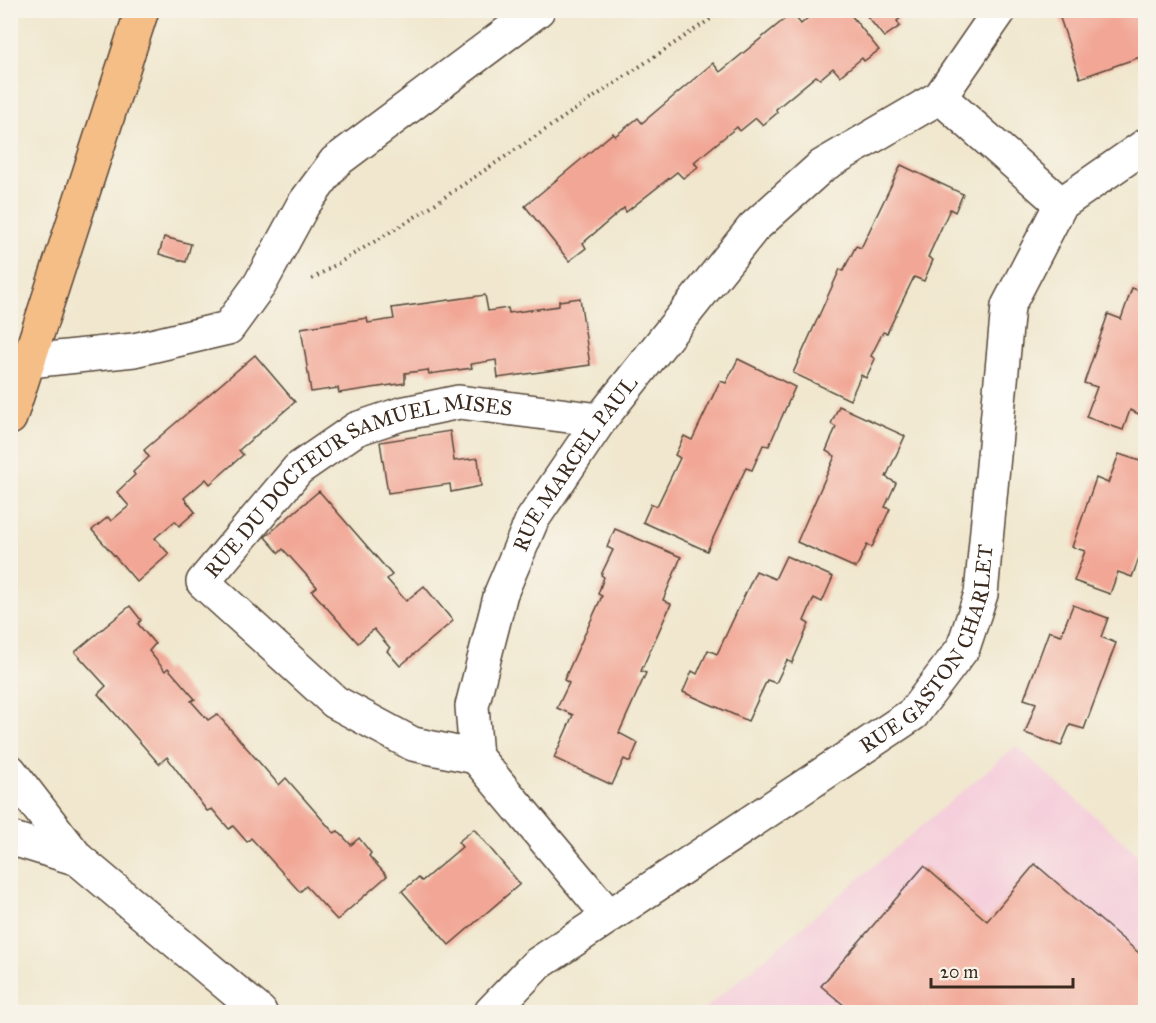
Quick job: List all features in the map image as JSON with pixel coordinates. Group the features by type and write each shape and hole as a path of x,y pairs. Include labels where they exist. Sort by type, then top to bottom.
{"main road":[{"path":"10,418 142,10"}],"street":[{"path":"29,361 134,350 228,328 260,284 303,205 335,162 538,10"},
{"name":"RUE MARCEL PAUL","path":"476,757 472,706 501,592 532,520 600,420 753,228 822,166 940,97 1000,10"},
{"path":"940,97 1061,204"},
{"name":"RUE GASTON CHARLET","path":"492,1012 536,966 913,714 963,648 981,594 1008,306 1061,204 1146,145"},
{"name":"RUE DU DOCTEUR SAMUEL MISES","path":"476,757 413,744 335,702 203,582 298,469 356,429 402,414 459,402 600,420"},
{"path":"476,757 609,916"},
{"path":"10,771 78,859 261,1012"},
{"path":"10,838 78,859"}],"path":[{"path":"310,280 412,219 724,10"}],"shaded area":[{"path":"1016,746 1145,861 1145,1012 701,1012"}],"building":[{"path":"817,10 847,10 879,50 864,61 862,58 840,76 833,68 820,79 816,76 776,109 777,113 763,125 756,118 740,131 737,127 694,162 698,167 683,178 677,172 626,212 624,208 583,243 586,248 569,261 525,206 613,133 615,136 638,118 642,123 713,63 720,72 792,13 801,24"},
{"path":"862,10 910,10 897,21 900,26 884,37"},
{"path":"1062,10 1146,10 1146,55 1080,78 1058,12"},
{"path":"901,165 963,194 955,212 950,209 928,257 933,260 924,281 914,277 887,333 883,332 871,356 875,359 866,378 861,375 850,400 793,373 840,269 843,271 856,246 861,248"},
{"path":"164,237 191,244 186,262 159,254"},
{"path":"1132,288 1146,293 1146,410 1143,416 1130,410 1123,430 1086,417 1097,387 1084,383 1108,314 1121,319"},
{"path":"485,295 488,311 508,308 509,313 559,306 559,301 580,298 590,365 498,378 496,360 471,364 472,368 429,374 428,370 405,373 405,383 339,393 338,388 311,392 301,328 367,318 368,323 394,319 392,308"},
{"path":"255,355 295,402 239,450 243,455 210,484 206,479 184,498 195,512 179,526 175,521 155,538 169,554 137,582 92,530 108,517 111,521 129,506 117,492 135,475 133,472 149,457 144,450"},
{"path":"738,359 795,387 769,446 763,445 752,470 746,468 707,551 643,522 651,504 657,506 680,458 675,455 684,436 692,440 720,381 726,383"},
{"path":"839,406 905,436 886,477 896,483 885,507 890,509 872,547 867,545 856,568 797,542 835,456 826,451 836,427 831,424"},
{"path":"450,431 454,461 478,458 481,486 451,492 450,484 388,493 380,442"},
{"path":"1119,454 1146,463 1146,539 1132,577 1118,572 1110,594 1074,581 1085,551 1072,547 1096,478 1108,483"},
{"path":"319,491 392,575 387,579 406,601 424,586 453,621 400,666 387,651 390,648 374,629 358,643 312,591 317,587 283,549 279,553 265,537"},
{"path":"615,529 681,557 663,600 671,604 641,671 646,673 619,733 638,743 630,762 624,759 612,785 554,758 573,715 557,708 569,683 564,680 602,596 598,594 604,577 601,575 613,550 607,547"},
{"path":"786,556 833,577 822,602 814,598 804,621 809,624 792,663 787,660 776,683 767,680 748,721 683,692 692,671 697,674 708,650 717,654 756,571 775,579"},
{"path":"1073,605 1108,618 1101,637 1116,643 1084,729 1070,725 1061,746 1025,733 1036,703 1024,699 1049,631 1061,635"},
{"path":"130,606 141,620 138,624 155,644 149,651 165,671 168,668 195,699 191,701 208,720 217,714 279,785 286,778 334,833 338,831 351,845 359,838 371,853 369,856 387,876 337,920 306,886 300,892 251,838 247,842 233,826 229,829 212,809 207,811 167,757 159,764 98,694 106,686 75,652"},
{"path":"474,829 520,884 449,945 402,891 418,878 422,881 462,847 458,842"},
{"path":"1035,864 1146,959 1146,1012 852,1012 821,986 924,866 987,921"}]}
